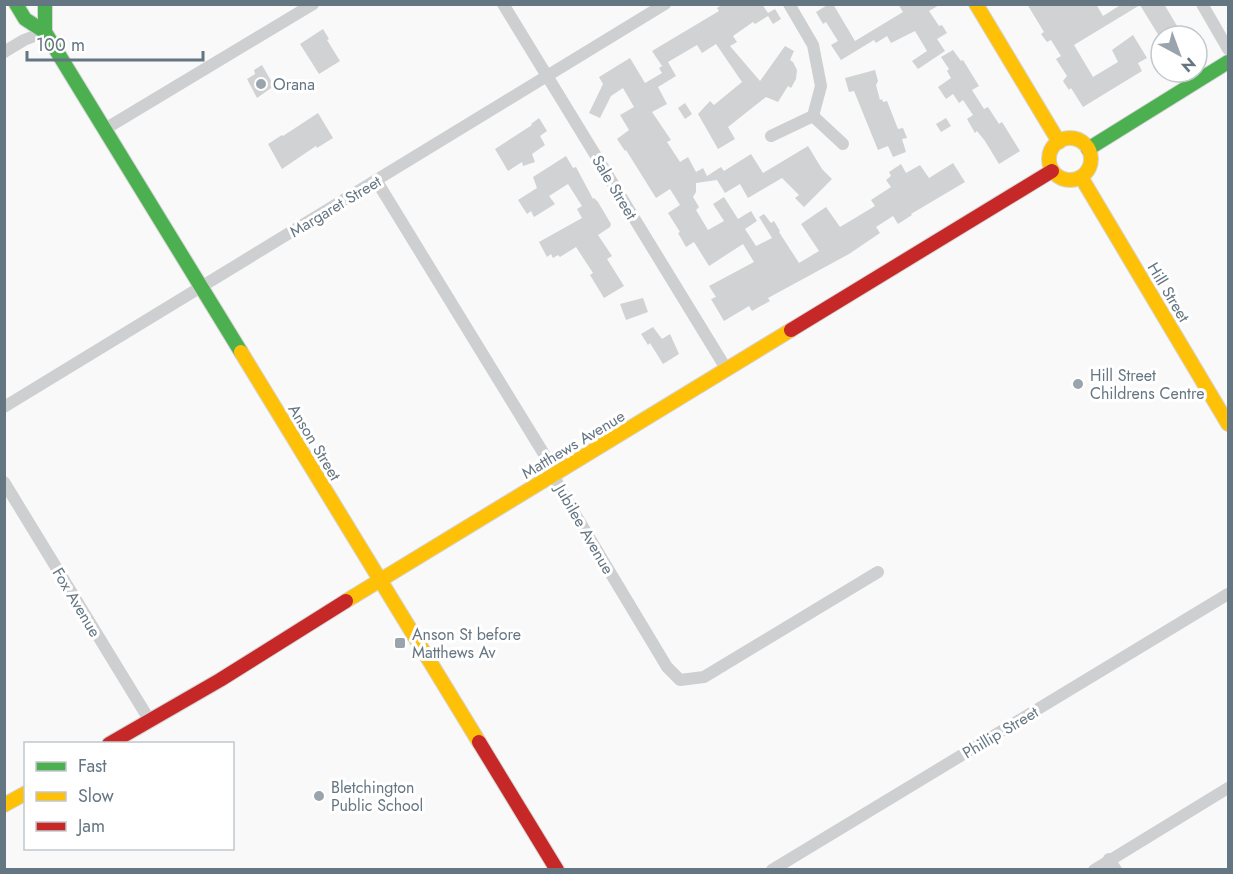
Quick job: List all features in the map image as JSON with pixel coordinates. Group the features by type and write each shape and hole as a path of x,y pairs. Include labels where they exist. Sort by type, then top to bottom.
{"street":[{"name":"Anson Street","path":"16,4 25,19 45,32 557,870"},
{"path":"4,52 24,40 45,32 45,4"},
{"path":"105,129 312,4"},
{"name":"Sale Street","path":"503,4 727,370"},
{"name":"Margaret Street","path":"4,407 665,4"},
{"path":"771,136 813,116 821,86 813,45 789,4"},
{"path":"976,4 1059,142"},
{"path":"1202,4 1228,49"},
{"path":"1088,149 1228,62"},
{"path":"813,116 843,144"},
{"path":"1072,138 1084,144 1088,149 1091,161 1089,168 1081,177 1075,180 1062,179 1053,171 1049,158 1059,142 1072,138"},
{"name":"Matthews Avenue","path":"113,742 1053,171"},
{"name":"Hill Street","path":"1081,177 1228,424"},
{"name":"Jubilee Avenue","path":"376,180 541,448 564,496 667,667 680,680 704,677 878,572"},
{"name":"Fox Avenue","path":"4,482 150,721"},
{"name":"Phillip Street","path":"772,870 1228,594"},
{"path":"1094,870 1113,864 1228,788"},
{"path":"4,805 24,794"}],"building":[{"path":"723,4 762,4 768,13 775,9 781,19 773,24 768,16 755,24 753,22 733,36 737,42 730,46 760,81 785,46 794,51 790,60 797,70 796,79 791,88 788,86 778,102 766,97 728,127 735,139 718,149 698,114 710,101 714,105 742,82 716,44 702,53 697,45 668,62 676,76 658,87 667,104 652,112 671,140 667,142 680,162 688,157 696,172 703,168 707,176 721,167 724,171 751,154 763,173 808,146 822,169 832,179 804,207 795,198 799,195 782,178 748,198 740,184 725,193 717,180 696,183 696,192 693,197 699,207 696,210 708,230 724,221 713,204 724,197 738,219 751,211 757,221 745,229 756,246 772,238 759,217 764,214 771,223 774,221 799,263 819,251 801,224 826,207 840,227 875,206 871,200 891,187 886,180 891,176 889,172 901,164 906,173 920,165 929,178 953,163 965,182 898,224 893,216 876,227 880,233 849,254 768,298 770,301 752,311 749,306 724,321 711,299 716,297 709,286 754,262 743,244 709,266 694,242 686,247 668,213 680,205 670,189 656,198 617,139 629,130 620,115 634,107 623,88 611,96 600,118 589,113 603,84 599,77 630,58 645,83 662,73 659,68 664,65 662,66 652,51 719,11 717,8"},
{"path":"833,4 855,41 903,12 898,4 941,4 929,11 947,33 937,39 945,51 918,69 912,61 927,51 915,31 891,43 887,36 876,43 874,40 841,60 831,45 838,41 826,22 823,24 816,12"},
{"path":"1027,4 1096,4 1103,16 1122,4 1164,4 1176,24 1152,24 1140,5 1074,45 1093,77 1118,62 1112,50 1133,35 1147,58 1138,63 1142,71 1083,107 1071,88 1069,90 1063,81 1067,76 1056,59 1061,56 1051,40 1047,42 1041,34 1044,32"},
{"path":"323,29 340,61 319,74 300,44"},
{"path":"953,50 961,61 963,60 979,86 972,90 984,109 988,107 999,124 1002,122 1020,151 999,164 985,141 977,131 975,133 967,119 973,115 963,100 959,103 953,94 946,99 938,87 951,78 947,71 949,69 941,57"},
{"name":"Orana","path":"262,65 274,86 257,98 247,79 255,74 254,70"},
{"path":"875,70 880,100 887,101 898,129 903,128 907,138 902,139 906,152 893,157 888,146 878,150 854,91 849,92 845,78"},
{"path":"685,103 692,114 685,119 678,108"},
{"path":"318,113 333,138 317,148 316,146 282,169 268,144"},
{"path":"539,118 547,131 540,136 545,145 532,154 535,162 523,166 522,162 508,171 495,149"},
{"path":"946,118 951,126 941,132 936,124"},
{"path":"566,156 573,168 576,167 593,199 598,202 611,224 598,235 612,256 607,259 624,286 604,298 590,275 593,273 576,247 560,257 558,255 553,258 551,254 547,257 539,242 582,218 577,209 582,206 568,184 549,196 555,204 534,217 531,211 527,214 518,200 537,188 533,177"},
{"path":"643,298 648,312 626,320 620,304"},
{"path":"653,327 662,339 670,334 679,354 663,364 650,343 648,345 641,334"}],"traffic: fast":[{"path":"16,4 25,19 45,32 241,352"},
{"path":"45,4 45,32"},
{"path":"1088,149 1228,62"}],"traffic: slow":[{"path":"976,4 1059,142"},
{"path":"1070,138 1085,144 1091,159 1085,174 1070,180 1055,174 1049,159 1055,144 1070,138"},
{"path":"1081,177 1228,424"},
{"path":"346,601 791,330"},
{"path":"241,352 479,742"},
{"path":"4,805 24,794"}],"traffic: jam":[{"path":"791,330 1052,171"},
{"path":"112,742 220,680 346,601"},
{"path":"479,742 557,870"}],"place":[{"name":"Orana","path":"261,84"},
{"name":"Hill Street Childrens Centre","path":"1078,384"},
{"name":"Anson St before Matthews Av","path":"400,643"},
{"name":"Bletchington Public School","path":"319,796"}]}
